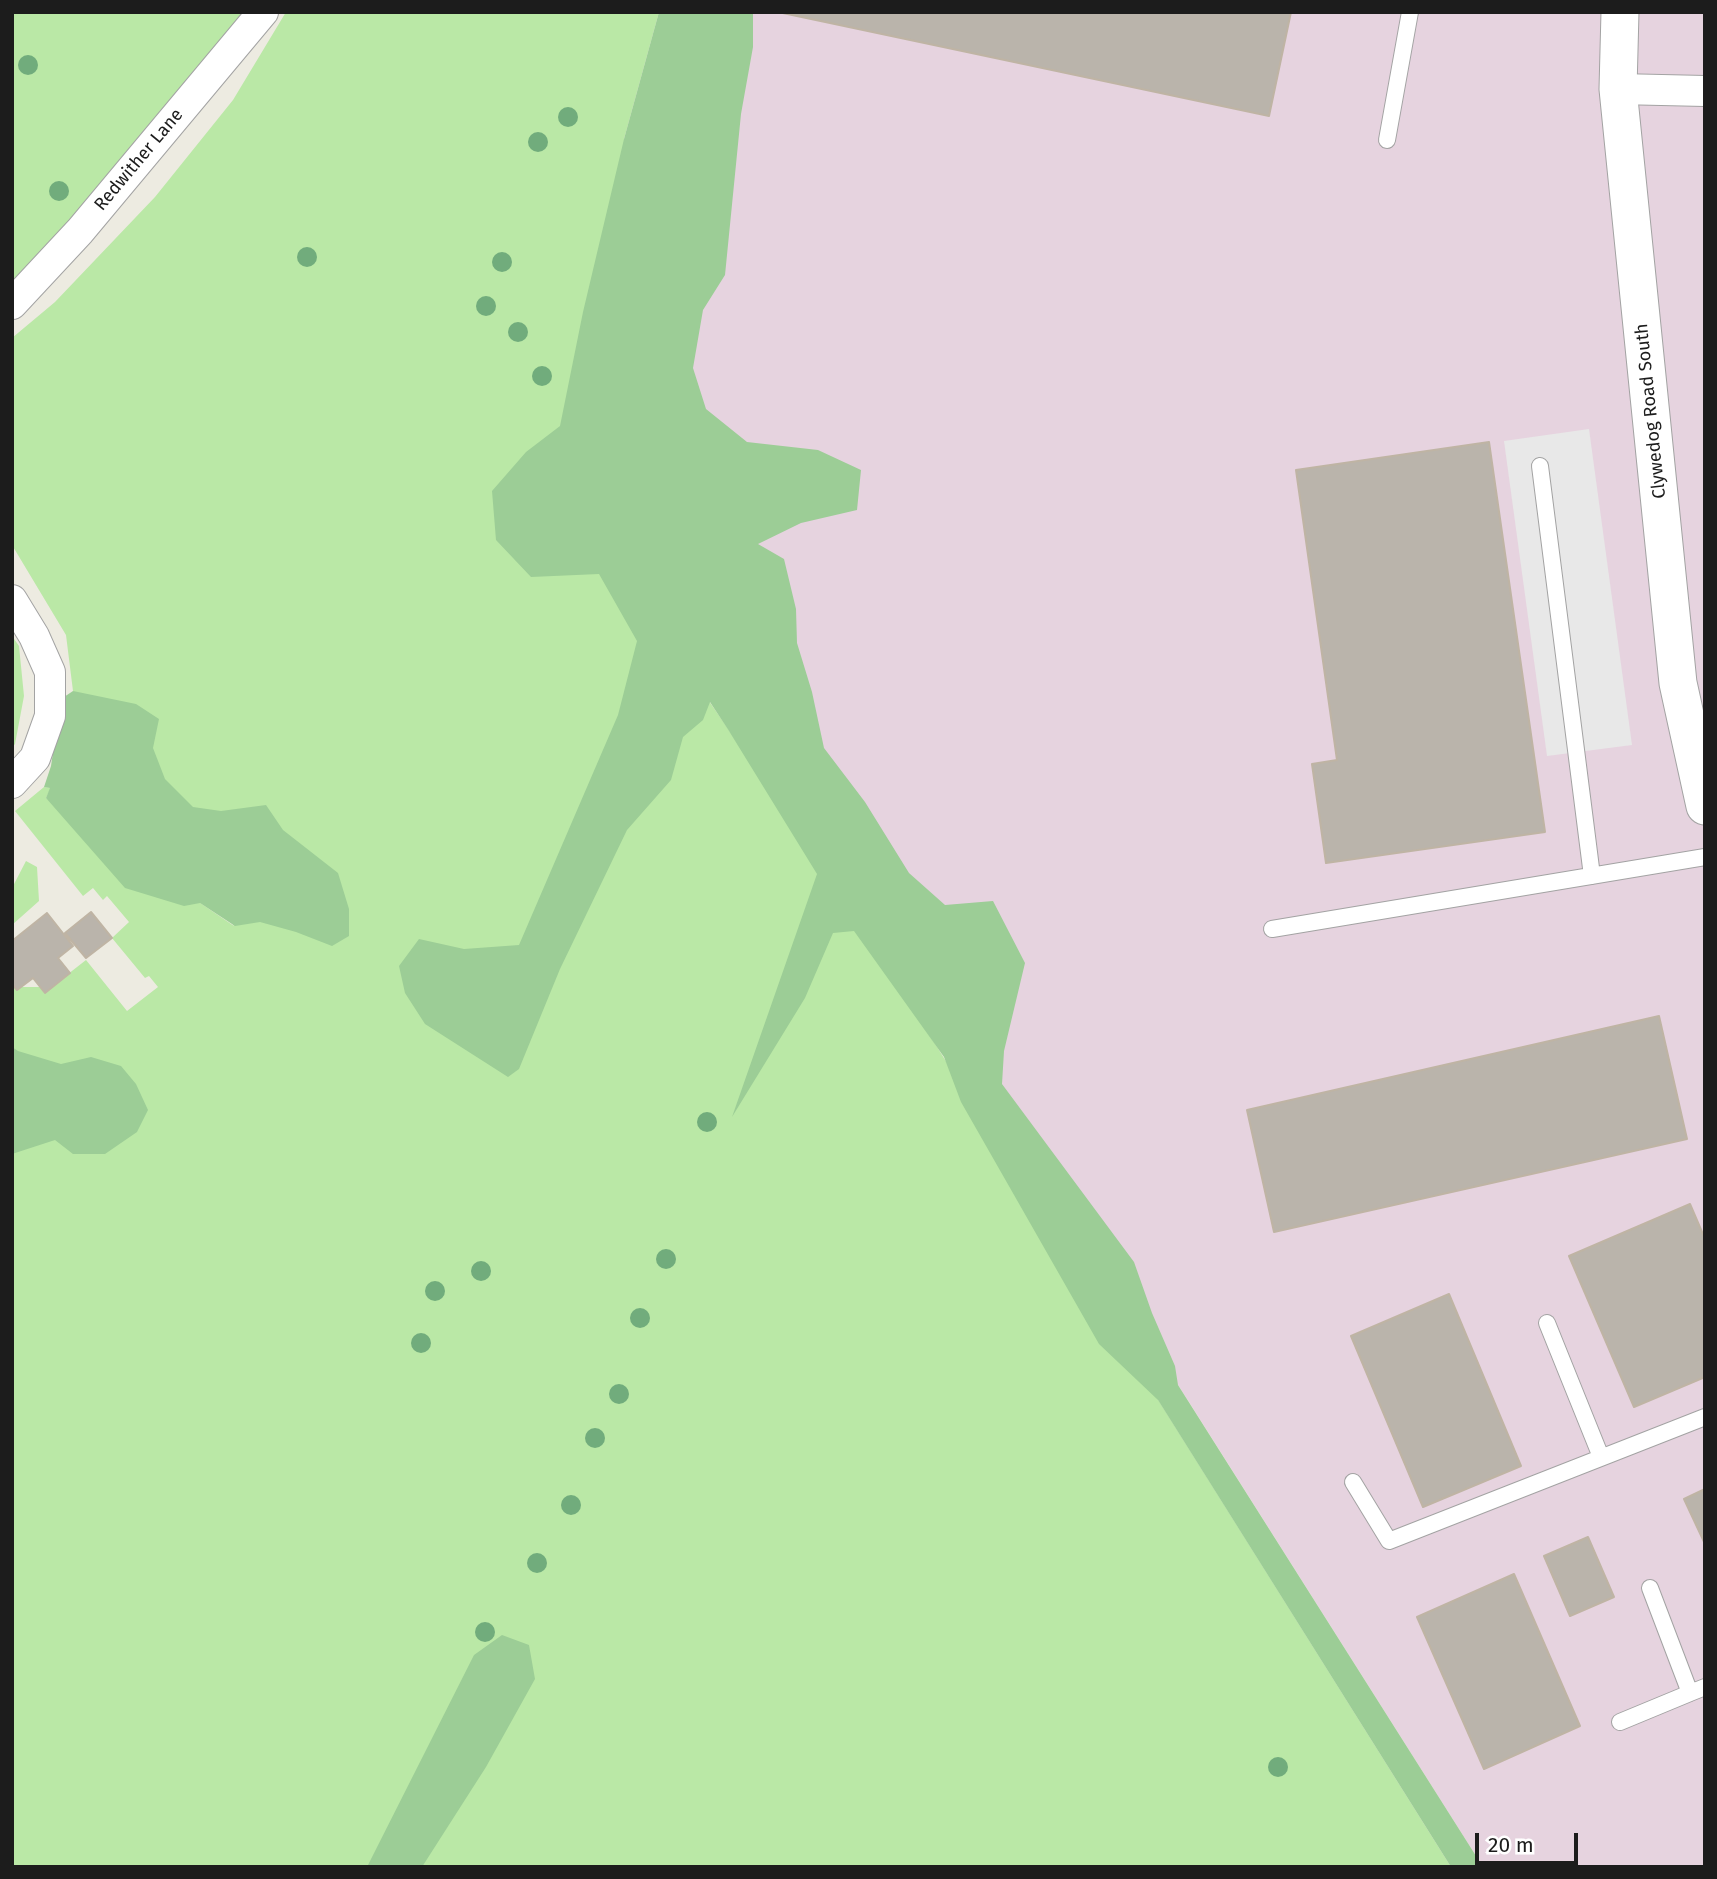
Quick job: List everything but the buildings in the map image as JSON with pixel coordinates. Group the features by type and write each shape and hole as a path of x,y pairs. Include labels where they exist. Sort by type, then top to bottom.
{"street":[{"name":"Redwither Lane","path":"12,304 80,230 263,12"},
{"name":"Clywedog Road South","path":"1620,12 1618,89 1678,683 1705,806"},
{"path":"1618,89 1705,91"},
{"path":"12,600 34,636 50,672 50,716 34,758 12,783"}],"lane":[{"path":"1387,140 1410,12"},
{"path":"1540,466 1592,876"},
{"path":"1272,929 1705,857"},
{"path":"1547,1323 1601,1457"},
{"path":"1353,1482 1389,1541 1705,1417"},
{"path":"1620,1723 1697,1690 1650,1588"}],"shaded area":[{"path":"692,12 1705,12 1705,1867 1483,1867 1189,1402 570,443"},
{"path":"1589,429 1632,745 1547,756 1504,441"}],"green space":[{"path":"12,12 244,12 54,248 12,288"},
{"path":"286,12 659,12 624,139 687,669 838,889 1451,1867 12,1867 12,984 17,990 21,987 40,987 45,992 86,960 127,1011 158,987 149,976 145,978 112,938 129,922 107,896 103,900 93,888 83,896 15,811 44,787 51,788 46,798 234,926 73,691 66,635 12,545 12,338 55,302 155,197 233,100"},
{"path":"659,12 753,12 753,47 741,114 725,275 703,310 693,368 706,409 747,442 818,450 861,470 857,510 801,523 758,544 784,559 796,609 797,643 812,692 824,748 865,802 909,873 945,905 993,901 1025,963 1004,1051 1002,1084 1134,1262 1175,1366 1178,1385 1483,1867 1451,1867 1158,1400 1099,1344 961,1102 944,1057 854,931 833,933 805,998 732,1117 817,874 710,702 703,720 683,737 671,780 627,830 560,969 519,1069 508,1077 425,1024 405,993 399,966 419,939 464,949 519,945 618,715 637,641 599,574 531,577 496,540 492,491 526,452 560,426 583,312 624,139"},
{"path":"12,636 19,646 24,696 12,748"},
{"path":"73,691 136,704 159,719 153,748 165,779 193,807 221,811 266,805 283,830 338,873 349,909 349,936 332,946 260,922 235,926 200,903 184,906 125,888 46,798 50,788 44,787 51,766 61,699"},
{"path":"26,861 37,867 39,901 12,925 12,888"},
{"path":"12,1047 61,1064 91,1057 121,1066 136,1084 148,1110 137,1132 105,1154 73,1154 55,1140 12,1154"},
{"path":"502,1635 529,1645 535,1679 486,1767 422,1867 367,1867 474,1655"}]}
